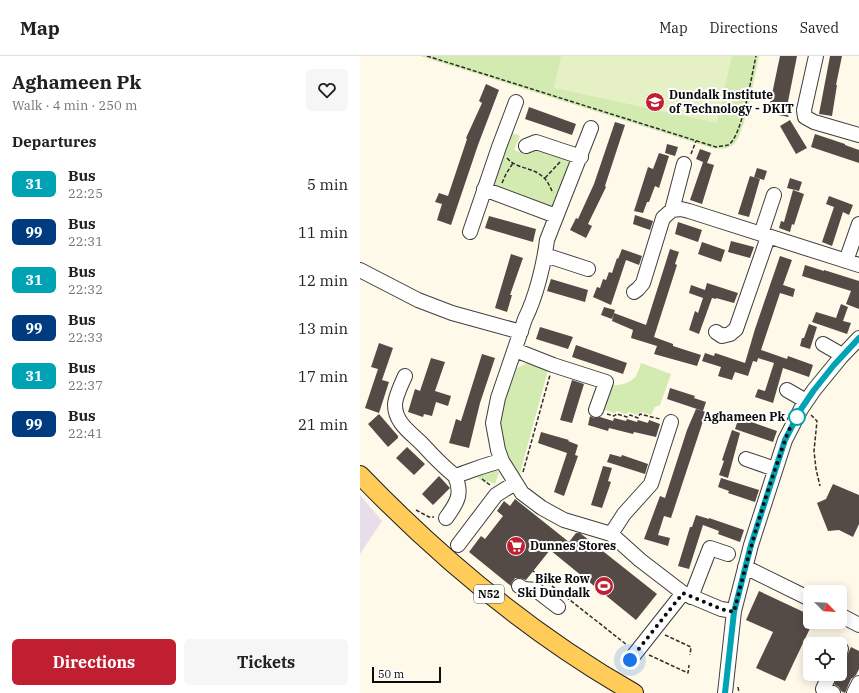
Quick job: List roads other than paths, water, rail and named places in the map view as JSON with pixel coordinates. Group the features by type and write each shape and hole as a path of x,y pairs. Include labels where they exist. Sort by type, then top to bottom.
{"main road":[{"name":"N52","path":"360,474 395,511 428,542 489,594 566,651 634,693"}],"street":[{"path":"816,56 804,110 805,117 814,122 859,136"},
{"path":"470,232 516,102"},
{"path":"591,128 581,157 547,240 545,254 530,310 498,398 492,423 500,456 522,493 542,508 564,520 611,534 640,560 687,595 721,609 734,612"},
{"path":"526,146 536,142 581,157"},
{"path":"672,210 684,164"},
{"path":"484,189 556,216"},
{"path":"716,332 722,336 730,334 736,329 764,235 774,195"},
{"path":"634,292 643,283 662,218 672,210 681,209 688,211 853,263 859,224"},
{"path":"545,254 588,269"},
{"path":"360,270 418,300 452,313 521,332"},
{"path":"725,693 734,612 745,567 785,440 803,405 826,374 859,338"},
{"path":"824,344 837,352 841,357"},
{"path":"515,350 553,366 606,382 596,410"},
{"path":"404,376 395,404 398,418 408,432 423,445 435,459 455,476 460,487 455,504 446,518"},
{"path":"787,390 803,405"},
{"path":"611,534 624,514 651,484 671,422"},
{"path":"455,476 492,463 500,456"},
{"path":"746,459 775,469"},
{"path":"458,545 496,496 517,486"},
{"path":"634,655 653,630 687,595 710,548 728,554"},
{"path":"745,567 778,582 803,596"},
{"path":"519,586 524,589 536,590 558,606"},
{"path":"847,619 859,625"},
{"path":"826,681 823,688 833,693"},
{"path":"854,693 859,683"}],"place":[{"name":"Dundalk Institute of Technology - DKIT","path":"655,102"},
{"name":"Aghameen Pk","path":"797,417"},
{"name":"Dunnes Stores","path":"516,546"},
{"name":"Bike Row Ski Dundalk","path":"604,586"}]}
